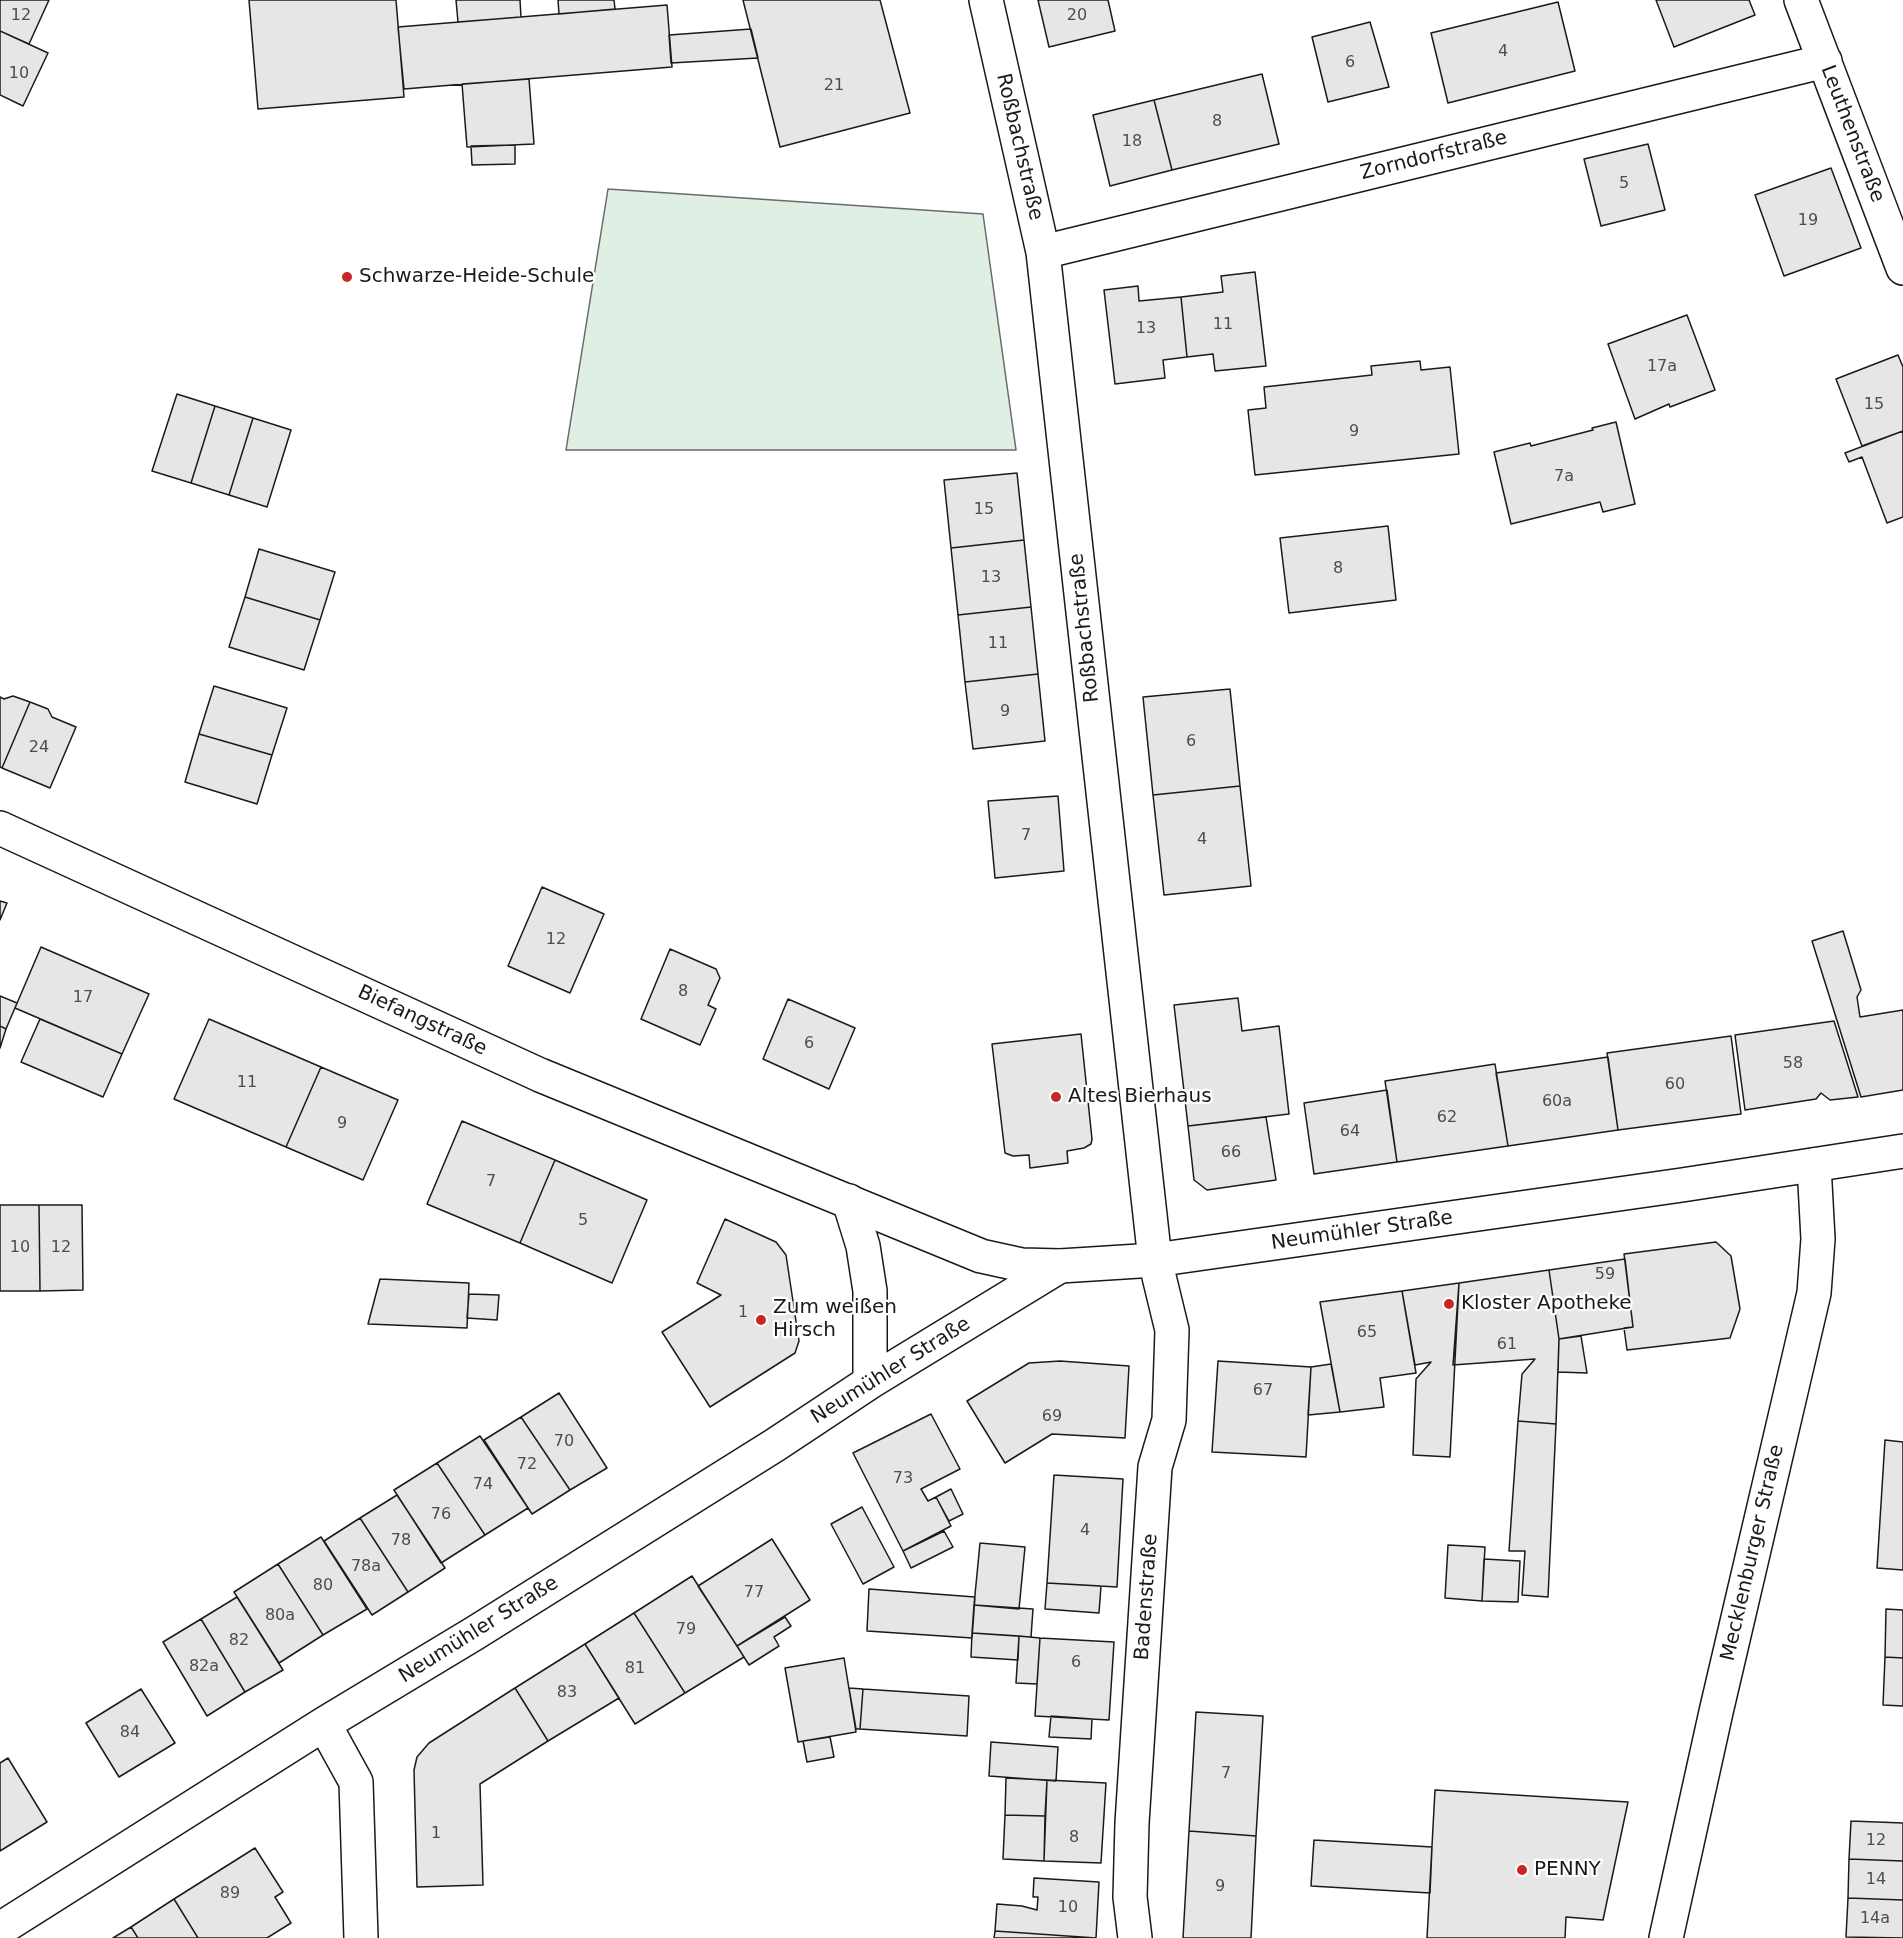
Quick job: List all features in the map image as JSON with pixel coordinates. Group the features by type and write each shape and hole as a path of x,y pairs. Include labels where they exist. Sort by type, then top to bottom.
{"street":[{"name":"Roßbachstraße","path":"986,0 1043,252 1155,1260"},
{"name":"Leuthenstraße","path":"1801,0 1903,268"},
{"name":"Zorndorfstraße","path":"1043,252 1825,61"},
{"name":"Biefangstraße","path":"0,828 540,1075 981,1256 1022,1265 1060,1266"},
{"name":"Neumühler Straße","path":"0,1929 324,1725 476,1633 775,1445 870,1382 1060,1266 1155,1260 1903,1151"},
{"name":"Mecklenburger Straße","path":"1666,1938 1716,1712 1814,1293 1818,1239 1814,1165"},
{"path":"849,1200 863,1246 870,1291 870,1382"},
{"name":"Badenstraße","path":"1134,1938 1130,1897 1132,1824 1155,1467 1169,1420 1172,1330 1155,1260"},
{"path":"324,1725 356,1782 361,1938"}],"green space":[{"path":"608,189 983,214 1016,450 566,450"}],"building":[{"path":"0,0 49,0 29,44 0,31"},
{"path":"249,0 396,0 404,97 258,109"},
{"path":"456,0 520,0 521,17 458,22"},
{"path":"558,0 614,0 615,9 559,14"},
{"path":"743,0 880,0 910,113 780,147"},
{"path":"1038,0 1108,0 1115,31 1049,47"},
{"path":"1656,0 1749,0 1755,15 1674,47"},
{"path":"1558,2 1575,71 1448,103 1431,33"},
{"path":"667,5 672,67 404,89 398,27"},
{"path":"1370,22 1389,87 1328,102 1312,37"},
{"path":"751,29 758,58 671,63 669,35"},
{"path":"0,31 48,53 23,106 0,95"},
{"path":"1262,74 1279,144 1172,170 1154,100"},
{"path":"529,79 534,144 467,147 462,84"},
{"path":"1154,100 1172,170 1110,186 1093,115"},
{"path":"1648,144 1665,210 1601,226 1584,159"},
{"path":"515,145 515,164 472,165 471,146"},
{"path":"1831,168 1861,248 1784,276 1755,195"},
{"path":"1255,272 1266,366 1215,371 1213,354 1187,357 1181,297 1223,292 1221,276"},
{"path":"1138,286 1139,301 1181,297 1187,357 1163,360 1165,378 1115,384 1104,290"},
{"path":"1687,315 1715,390 1670,407 1669,404 1635,419 1608,344"},
{"path":"1898,355 1903,367 1903,431 1862,446 1836,379"},
{"path":"1420,361 1421,370 1450,367 1459,454 1255,475 1248,410 1266,408 1264,387 1372,375 1371,366"},
{"path":"177,394 215,406 191,483 152,471"},
{"path":"215,406 253,418 229,495 191,483"},
{"path":"253,418 291,430 267,507 229,495"},
{"path":"1616,422 1635,504 1603,512 1600,502 1511,524 1494,452 1530,443 1531,446"},
{"path":"1903,431 1903,517 1887,523 1862,457 1849,462 1845,453"},
{"path":"1017,473 1024,540 951,548 944,480"},
{"path":"1388,526 1396,600 1289,613 1280,538"},
{"path":"1024,540 1031,607 958,615 951,548"},
{"path":"259,549 335,572 320,620 245,597"},
{"path":"245,597 320,620 304,670 229,647"},
{"path":"1031,607 1038,674 965,682 958,615"},
{"path":"1038,674 1045,741 973,749 965,682"},
{"path":"214,686 287,708 272,755 199,734"},
{"path":"1230,689 1240,786 1153,795 1143,697"},
{"path":"13,696 30,702 2,768 0,767 0,697 4,699"},
{"path":"30,702 48,709 52,717 76,727 50,788 2,768"},
{"path":"199,734 272,755 257,804 185,782"},
{"path":"1240,786 1251,886 1164,895 1153,795"},
{"path":"1058,796 1064,871 995,878 988,801"},
{"path":"542,887 604,914 570,993 508,966"},
{"path":"0,901 7,903 0,920"},
{"path":"1843,931 1861,990 1857,997 1860,1017 1903,1010 1903,1090 1861,1097 1812,941"},
{"path":"41,947 149,994 122,1054 15,1008"},
{"path":"670,949 716,969 720,978 708,1005 716,1009 700,1045 641,1019"},
{"path":"0,996 17,1003 6,1029 0,1026"},
{"path":"1238,998 1242,1031 1279,1026 1289,1114 1188,1126 1174,1005"},
{"path":"788,999 855,1028 829,1089 763,1059"},
{"path":"40,1019 122,1054 103,1097 21,1062"},
{"path":"209,1019 321,1067 286,1147 174,1099"},
{"path":"1834,1021 1858,1097 1830,1100 1821,1093 1816,1099 1745,1110 1735,1035"},
{"path":"0,1026 6,1029 0,1048"},
{"path":"1081,1034 1091,1144 1084,1148 1067,1151 1068,1163 1030,1168 1029,1155 1013,1156 1005,1153 992,1044"},
{"path":"1731,1036 1741,1114 1618,1130 1607,1053"},
{"path":"1608,1057 1618,1130 1508,1146 1496,1073"},
{"path":"1495,1064 1508,1146 1397,1162 1385,1081"},
{"path":"321,1067 398,1100 363,1180 286,1147"},
{"path":"1387,1090 1397,1162 1314,1174 1304,1103"},
{"path":"1266,1117 1276,1180 1207,1190 1194,1180 1188,1126"},
{"path":"462,1121 555,1160 520,1243 427,1204"},
{"path":"555,1160 647,1200 612,1283 520,1243"},
{"path":"0,1205 39,1205 40,1291 0,1291"},
{"path":"39,1205 82,1205 83,1290 40,1291"},
{"path":"725,1219 776,1242 786,1255 799,1341 795,1353 710,1407 662,1332 721,1295 697,1283"},
{"path":"1716,1242 1731,1256 1740,1309 1730,1338 1627,1350 1624,1328 1633,1327 1624,1254"},
{"path":"1625,1259 1633,1327 1559,1339 1549,1270"},
{"path":"1549,1270 1559,1339 1556,1424 1518,1421 1522,1374 1535,1359 1453,1365 1459,1283"},
{"path":"380,1279 469,1283 467,1328 368,1324"},
{"path":"1459,1283 1450,1457 1413,1455 1416,1379 1431,1362 1415,1365 1402,1291"},
{"path":"1402,1291 1416,1373 1380,1378 1384,1407 1340,1412 1320,1302"},
{"path":"469,1294 499,1295 497,1320 467,1318"},
{"path":"1581,1336 1587,1373 1558,1372 1559,1339"},
{"path":"1060,1361 1129,1366 1125,1438 1052,1434 1005,1463 967,1401 1029,1363"},
{"path":"1218,1361 1311,1367 1306,1457 1212,1452"},
{"path":"1331,1364 1340,1412 1308,1415 1311,1367"},
{"path":"559,1393 607,1468 570,1490 521,1417"},
{"path":"931,1414 960,1469 921,1489 928,1501 936,1497 951,1526 903,1551 853,1453"},
{"path":"521,1417 570,1490 532,1514 484,1440"},
{"path":"1518,1421 1556,1424 1548,1597 1522,1595 1525,1551 1509,1551"},
{"path":"480,1436 528,1508 485,1535 437,1463"},
{"path":"1885,1440 1903,1442 1903,1570 1877,1568"},
{"path":"437,1463 485,1535 441,1563 394,1490"},
{"path":"1054,1475 1123,1479 1117,1587 1047,1583"},
{"path":"951,1489 963,1514 949,1521 936,1497"},
{"path":"397,1495 445,1568 408,1592 360,1518"},
{"path":"862,1507 894,1567 863,1584 831,1524"},
{"path":"360,1518 408,1592 372,1615 324,1541"},
{"path":"944,1531 953,1547 911,1568 903,1551"},
{"path":"321,1537 367,1609 323,1635 278,1564"},
{"path":"772,1539 810,1600 737,1646 698,1586"},
{"path":"980,1543 1025,1547 1019,1609 974,1605"},
{"path":"1448,1545 1485,1547 1482,1601 1445,1598"},
{"path":"1484,1559 1520,1561 1518,1602 1482,1601"},
{"path":"278,1564 323,1635 279,1663 234,1592"},
{"path":"692,1576 744,1657 685,1693 634,1613"},
{"path":"1047,1583 1101,1586 1099,1613 1045,1609"},
{"path":"869,1589 975,1597 972,1638 867,1631"},
{"path":"237,1597 283,1670 245,1692 201,1619"},
{"path":"974,1605 1033,1609 1031,1637 972,1633"},
{"path":"1886,1609 1903,1610 1903,1658 1885,1657"},
{"path":"634,1613 685,1693 635,1724 585,1644"},
{"path":"785,1617 791,1626 774,1637 779,1646 749,1665 737,1646"},
{"path":"201,1619 245,1692 207,1716 163,1642"},
{"path":"972,1633 1019,1636 1018,1660 971,1657"},
{"path":"1019,1636 1040,1638 1037,1684 1016,1683"},
{"path":"1040,1638 1114,1642 1109,1720 1035,1716"},
{"path":"585,1644 619,1698 548,1741 515,1688"},
{"path":"1885,1657 1903,1658 1903,1706 1883,1705"},
{"path":"844,1658 856,1732 798,1742 785,1668"},
{"path":"515,1688 548,1741 480,1784 483,1885 417,1887 414,1770 417,1757 429,1743"},
{"path":"849,1688 863,1689 860,1729 856,1729"},
{"path":"141,1689 175,1743 119,1777 86,1723"},
{"path":"863,1689 969,1696 967,1736 860,1729"},
{"path":"1196,1712 1263,1716 1256,1836 1189,1831"},
{"path":"1051,1716 1092,1719 1091,1739 1049,1737"},
{"path":"830,1737 834,1757 807,1762 803,1741"},
{"path":"991,1742 1058,1747 1056,1781 989,1776"},
{"path":"8,1758 47,1822 0,1851 0,1763"},
{"path":"1006,1778 1047,1780 1045,1816 1005,1815"},
{"path":"1047,1780 1106,1783 1101,1863 1044,1861"},
{"name":"PENNY","path":"1435,1790 1628,1802 1603,1920 1566,1917 1565,1938 1427,1938"},
{"path":"1005,1815 1045,1816 1044,1861 1003,1859"},
{"path":"1851,1821 1903,1823 1903,1861 1849,1859"},
{"path":"1189,1831 1256,1836 1251,1938 1183,1938"},
{"path":"1314,1840 1432,1847 1430,1893 1311,1886"},
{"path":"255,1848 283,1892 275,1897 291,1923 267,1938 198,1938 174,1899"},
{"path":"1849,1859 1903,1861 1903,1900 1848,1898"},
{"path":"1034,1878 1099,1882 1096,1938 995,1931 997,1904 1037,1910 1038,1897 1033,1897"},
{"path":"1848,1898 1903,1900 1903,1938 1846,1937"},
{"path":"174,1899 198,1938 138,1938 131,1927"},
{"path":"131,1927 138,1938 113,1938"},
{"path":"995,1931 1096,1938 994,1938"}],"place":[{"name":"Schwarze-Heide-Schule","path":"347,277"},
{"name":"Altes Bierhaus","path":"1056,1097"},
{"name":"Kloster Apotheke","path":"1449,1304"},
{"name":"Zum weißen Hirsch","path":"761,1320"},
{"name":"PENNY","path":"1522,1870"}]}
